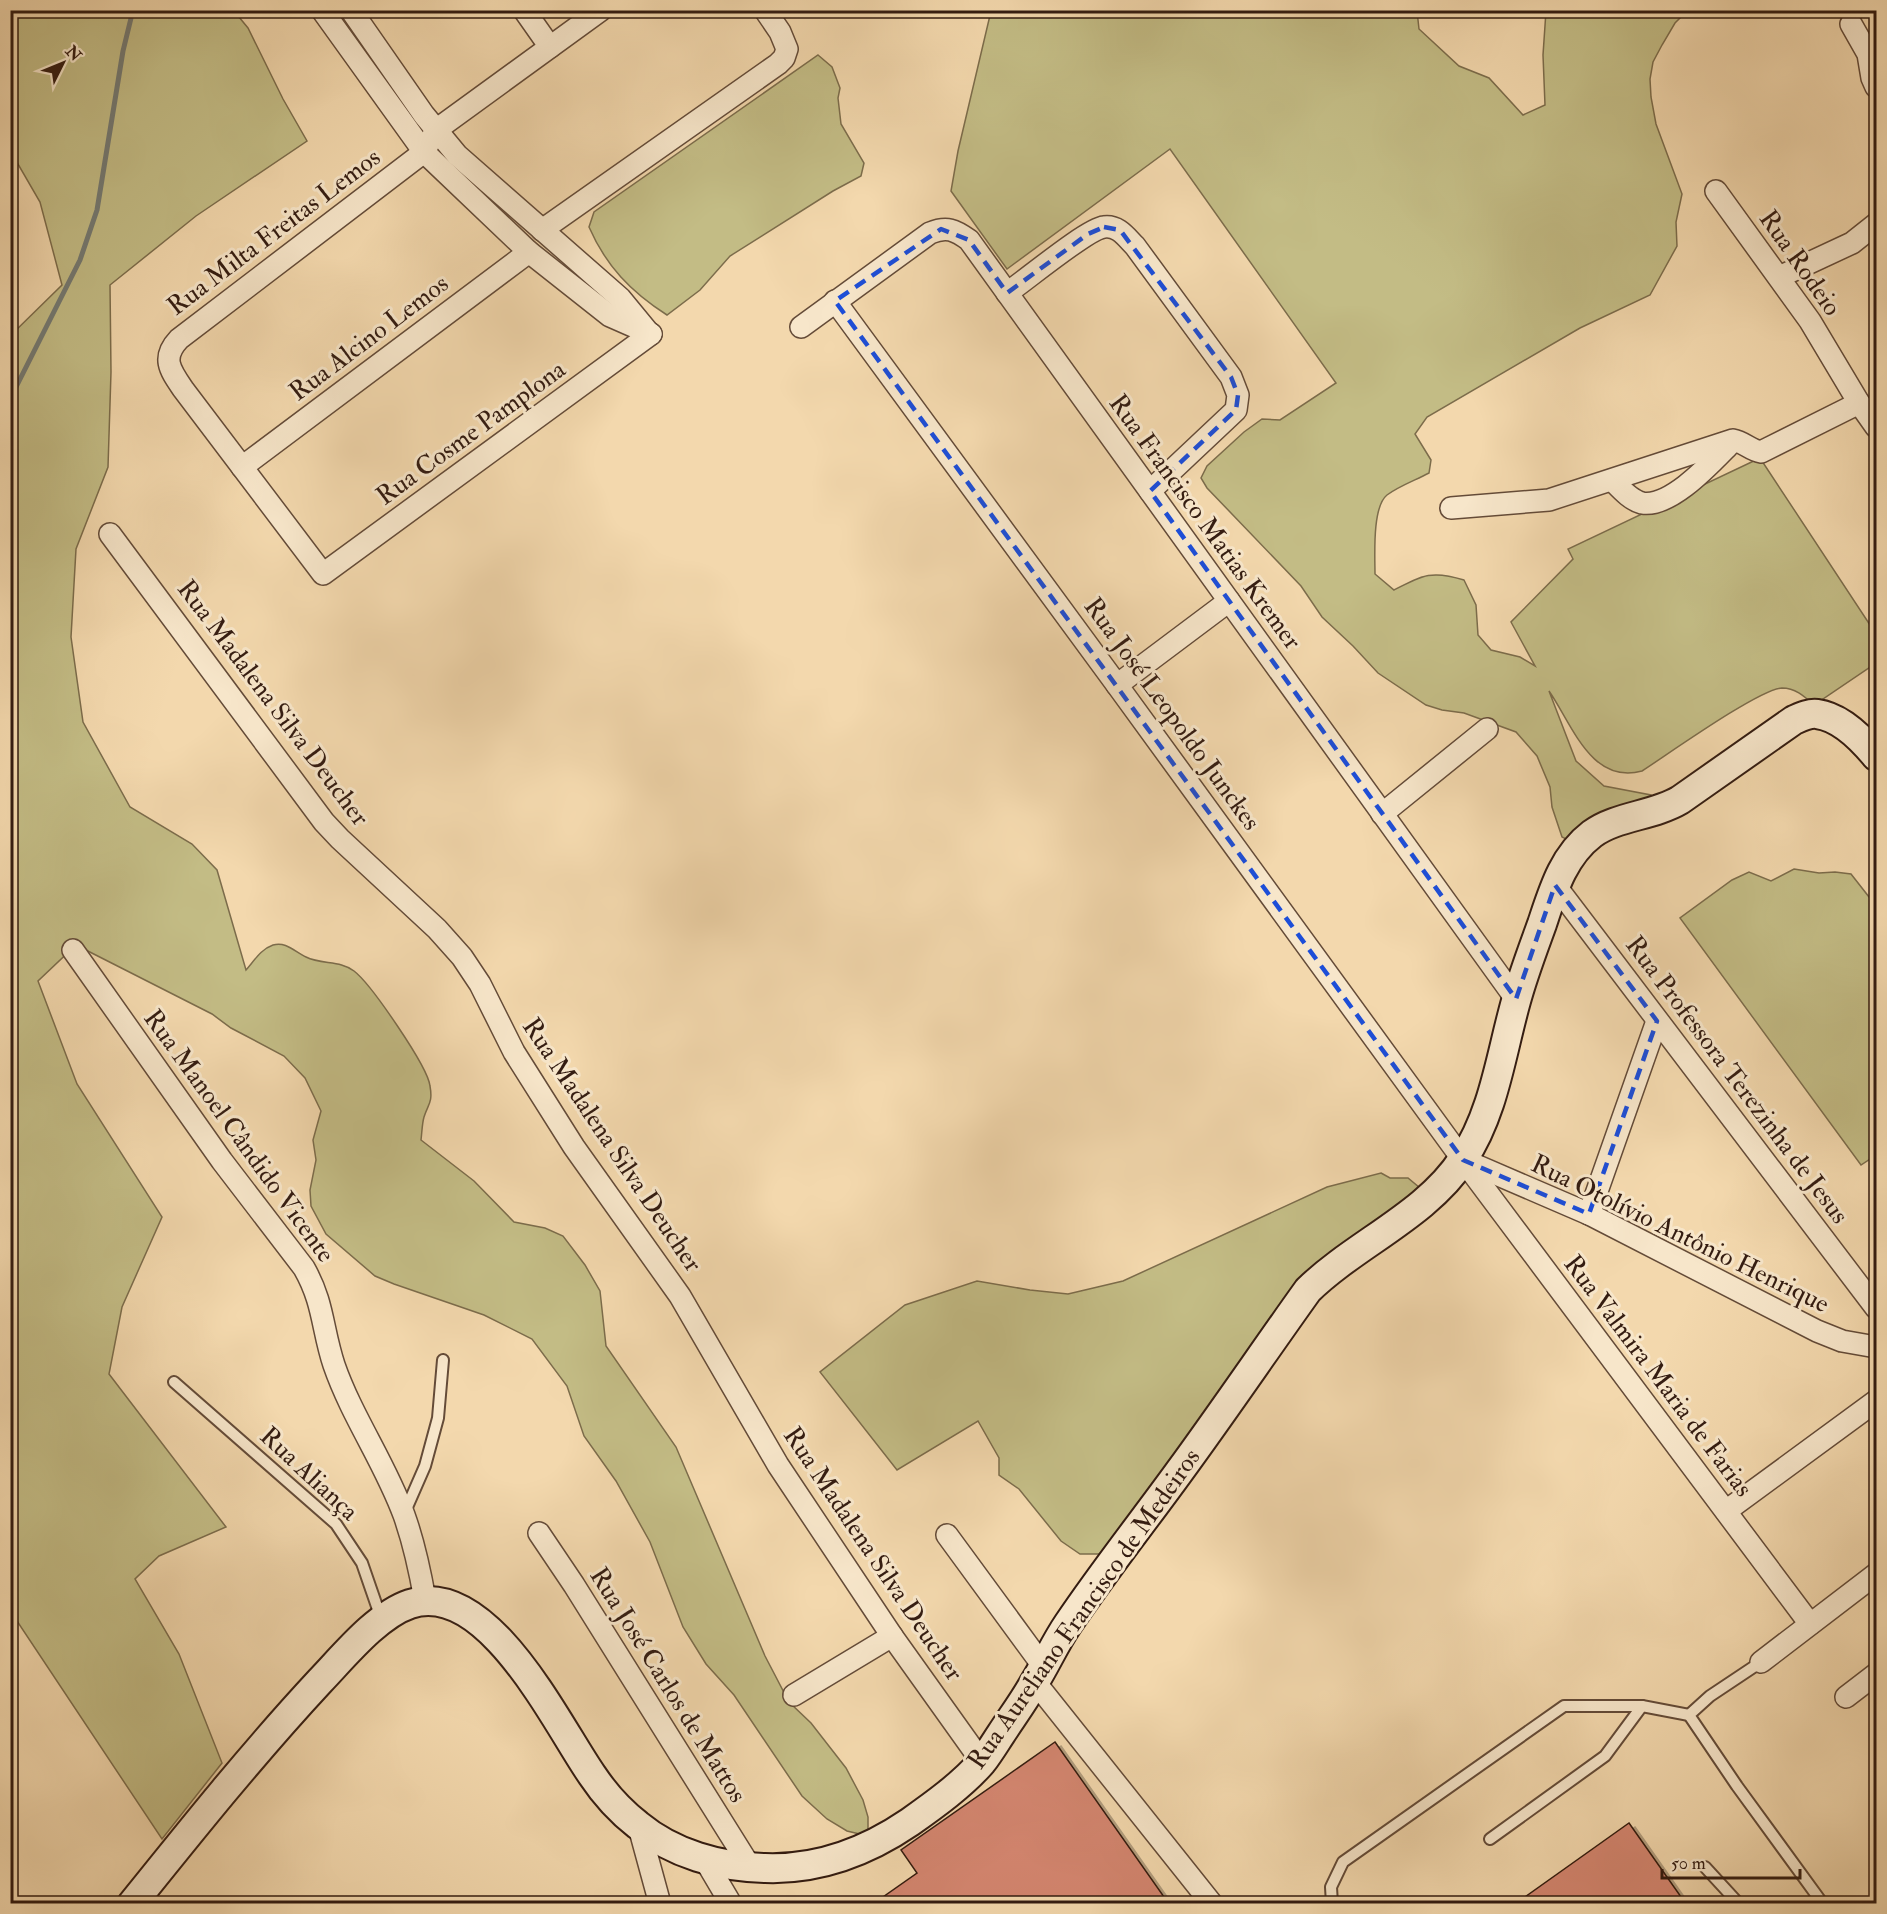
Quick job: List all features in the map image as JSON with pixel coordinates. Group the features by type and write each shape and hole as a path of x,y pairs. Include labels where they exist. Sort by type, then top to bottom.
{"street":[{"path":"322,10 424,152 529,252 609,316 651,334"},
{"path":"351,10 436,130 457,155 620,298 651,334"},
{"path":"524,10 550,48"},
{"path":"424,152 436,130 601,10"},
{"path":"542,230 778,64 784,58 787,49 780,32 765,10"},
{"path":"1851,24 1868,54 1876,87"},
{"name":"Rua Milta Freitas Lemos","path":"242,467 183,389 168,363 168,355 172,346 178,339 424,152"},
{"name":"Rua Rodeio","path":"1716,191 1810,321 1876,427"},
{"path":"1779,277 1852,243 1876,224"},
{"path":"1007,293 1088,234 1104,227 1120,230 1135,246 1231,377 1238,394 1236,410 1150,491"},
{"name":"Rua Francisco Matias Kremer","path":"801,327 930,233 940,229 950,229 969,240 1516,999"},
{"name":"Rua Alcino Lemos","path":"242,467 529,252"},
{"name":"Rua José Leopoldo Junckes","path":"835,302 1118,685 1463,1160"},
{"name":"Rua Cosme Pamplona","path":"242,467 323,574 651,334"},
{"path":"1451,508 1549,500 1733,440 1742,441 1755,451 1761,452 1859,403"},
{"path":"1612,480 1639,502 1652,503 1673,494 1692,481 1733,440"},
{"name":"Rua Madalena Silva Deucher","path":"110,534 324,822 437,929 462,957 480,984 514,1052 574,1147 670,1280 778,1465 892,1636 982,1762"},
{"path":"1118,685 1229,601"},
{"name":"Rua Aureliano Francisco de Medeiros","path":"425,1600 445,1602 460,1609 496,1638 534,1681 590,1772 605,1792 639,1827 662,1841 705,1860 751,1868 798,1867 830,1861 855,1853 909,1823 982,1762 1039,1674 1068,1623 1308,1290 1329,1270 1398,1223 1443,1183 1463,1160 1487,1109 1516,999 1555,885 1565,865 1579,846 1609,824 1665,809 1699,788 1794,720 1806,715 1818,714 1851,730 1876,756"},
{"path":"1383,814 1487,729"},
{"name":"Rua Professora Terezinha de Jesus","path":"1555,885 1876,1308"},
{"name":"Rua Manoel Cândido Vicente","path":"73,950 222,1161 304,1268 318,1298 336,1371 404,1514 417,1556 425,1600"},
{"path":"1589,1214 1657,1021"},
{"name":"Rua Otolívio Antônio Henrique","path":"1463,1160 1589,1214 1817,1331 1842,1341 1876,1347"},
{"name":"Rua Valmira Maria de Farias","path":"1463,1160 1810,1624"},
{"path":"1726,1511 1876,1401"},
{"name":"Rua José Carlos de Mattos","path":"539,1533 751,1868"},
{"path":"947,1535 1039,1674 1212,1904"},
{"path":"1761,1662 1876,1574"},
{"path":"132,1904 213,1802 333,1667 382,1621 409,1604 425,1600"},
{"path":"794,1695 892,1636"},
{"path":"1846,1697 1876,1674"},
{"path":"639,1827 660,1904"},
{"path":"705,1860 732,1904"}],"lane":[{"path":"404,1514 425,1466 438,1418 443,1360"},
{"name":"Rua Aliança","path":"174,1382 336,1524 362,1563 382,1621"},
{"path":"1689,1714 1710,1696 1761,1662"},
{"path":"1332,1904 1331,1887 1343,1862 1563,1706 1642,1706 1689,1714 1737,1786 1821,1903"},
{"path":"1490,1839 1605,1756 1642,1706"},
{"path":"1705,1867 1739,1904"}],"highlighted area":[{"path":"1104,227 1120,230 1231,377 1238,395 1236,410 1150,491 1516,999 1555,885 1657,1021 1589,1214 1463,1160 835,301 941,229 969,240 1007,293 1088,234"}],"shaded area":[{"path":"11,11 234,11 248,28 283,99 307,141 196,216 110,285 111,372 108,467 76,549 71,637 83,722 130,807 192,844 217,870 246,970 265,949 282,944 312,959 343,965 354,971 398,1026 427,1076 431,1096 423,1120 421,1140 474,1181 514,1222 545,1228 563,1236 585,1265 600,1291 606,1346 676,1447 765,1656 789,1702 811,1723 846,1768 863,1800 868,1817 868,1836 847,1831 827,1819 802,1796 734,1695 706,1664 683,1627 650,1542 616,1481 584,1436 567,1386 532,1339 484,1315 375,1276 326,1234 311,1206 310,1190 316,1160 313,1140 321,1111 305,1078 284,1056 231,1028 212,1014 76,945 38,981 77,1084 162,1217 122,1307 109,1374 226,1527 159,1556 135,1579 179,1654 222,1763 162,1839 11,1612 10,336 62,285 40,202 11,152"},
{"path":"991,11 1417,11 1419,29 1459,66 1489,78 1523,115 1545,105 1543,55 1546,11 1687,11 1675,23 1662,45 1653,62 1650,79 1656,124 1682,194 1676,222 1677,246 1650,295 1580,328 1427,417 1415,434 1431,460 1429,473 1402,486 1382,501 1375,532 1375,574 1394,590 1420,578 1435,575 1464,580 1476,605 1478,635 1491,650 1520,657 1535,666 1511,622 1573,559 1568,549 1760,458 1876,634 1876,663 1814,705 1792,690 1782,688 1770,691 1734,710 1642,771 1624,773 1609,769 1596,761 1585,749 1549,691 1576,761 1604,786 1651,795 1653,804 1570,841 1562,837 1552,807 1550,787 1537,756 1516,732 1464,713 1426,705 1378,673 1322,617 1301,586 1207,488 1201,478 1207,466 1244,432 1262,419 1280,420 1336,383 1170,149 1007,269 951,191 958,151"},
{"path":"818,55 832,67 840,88 838,98 841,124 864,163 861,176 730,256 700,290 667,315 631,287 603,254 589,227 594,212"},
{"path":"1794,869 1819,873 1851,874 1873,902 1876,899 1876,1155 1861,1165 1680,918 1732,880 1749,872 1771,881"},
{"path":"1381,1173 1390,1178 1408,1178 1420,1188 1347,1248 1105,1554 1080,1554 1061,1541 1019,1489 999,1475 999,1458 978,1421 897,1470 820,1372 905,1305 977,1281 1068,1294 1123,1281 1327,1187"}],"building":[{"path":"1055,1742 1169,1904 873,1904 917,1873 901,1850"},
{"path":"1629,1823 1686,1904 1515,1904"}],"waterway":[{"path":"10,399 80,260 97,210 123,51 133,10"}]}
